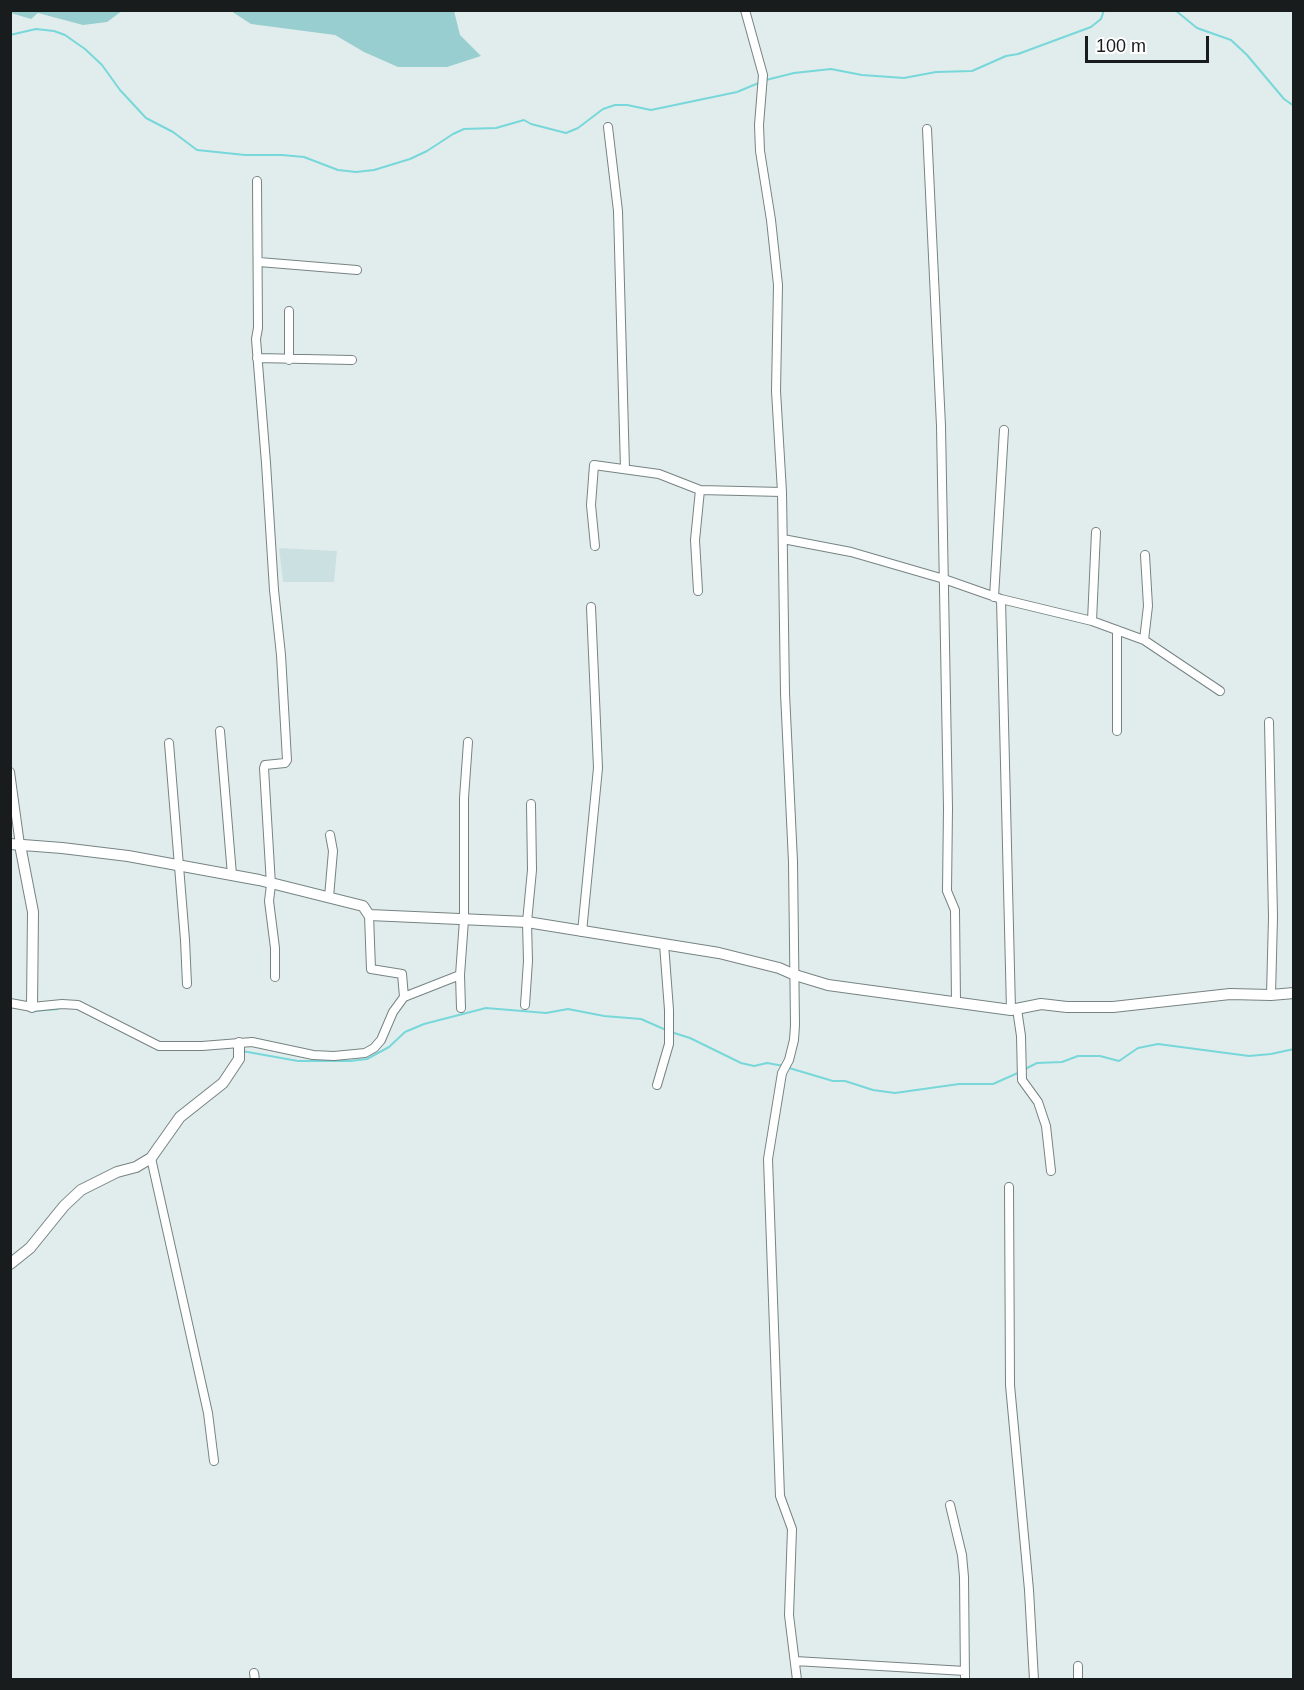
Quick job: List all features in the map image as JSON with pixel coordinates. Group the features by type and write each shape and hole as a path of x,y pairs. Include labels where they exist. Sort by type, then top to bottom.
{"street":[{"path":"745,10 763,75 759,125 760,151 778,285 776,391 782,492 785,682 793,862 795,975 794,1040 789,1060 782,1073 768,1159 780,1496 792,1529 789,1615 797,1680"},
{"path":"608,127 618,211 625,469"},
{"path":"927,129 941,426 947,891 955,910 956,1002"},
{"path":"257,181 259,262 256,339 287,760 264,766 271,885 268,901 275,948 275,977"},
{"path":"259,262 357,270"},
{"path":"288,360 289,312"},
{"path":"257,358 352,360"},
{"path":"1004,430 998,598 1014,1010 1021,1036 1022,1080 1038,1102 1044,1120 1051,1171"},
{"path":"595,546 591,505 593,467 596,465 659,474 700,490 782,492"},
{"path":"698,591 695,540 700,490"},
{"path":"1092,621 1096,532"},
{"path":"783,539 851,552 944,579 998,598 1092,621 1144,640 1220,691"},
{"path":"1144,640 1148,606 1145,555"},
{"path":"582,932 598,768 591,607"},
{"path":"1117,630 1117,730"},
{"path":"1269,722 1273,917 1271,995"},
{"path":"220,731 232,875"},
{"path":"461,1008 464,798 468,742"},
{"path":"169,743 187,984"},
{"path":"10,772 15,844 33,912 32,1007"},
{"path":"525,1005 528,961 527,922 532,870 531,804"},
{"path":"329,897 333,851 330,835"},
{"path":"15,844 128,856 232,875 363,906 369,915 371,969 402,974 404,997"},
{"path":"369,915 527,922 746,959 828,985 1014,1010 1041,1004 1067,1007 1113,1006 1230,994 1293,993"},
{"path":"657,1085 669,1044 664,944"},
{"path":"10,1003 32,1007 78,1005 159,1046 202,1047 252,1042 313,1055 334,1056 365,1053 374,1048 381,1040 393,1012 404,997 460,975"},
{"path":"10,1264 30,1248 64,1206 81,1190 117,1172 136,1167 151,1158 180,1117 223,1083 239,1059 239,1043"},
{"path":"151,1158 208,1413 214,1461"},
{"path":"1009,1187 1010,1385 1029,1590 1034,1680"},
{"path":"795,1661 965,1676 964,1577 962,1555 950,1505"},
{"path":"1078,1665 1078,1680"}],"shaded area":[{"path":"11,10 122,11 107,22 83,25 38,13 31,19 11,13"},
{"path":"231,11 454,11 460,35 481,56 447,67 398,67 364,52 335,35 251,24"},
{"path":"279,548 337,551 334,582 283,582"}],"waterway":[{"path":"766,80 794,73 831,69 862,75 904,78 936,72 972,71 1006,56 1018,54 1091,27 1101,19 1104,10"},
{"path":"1175,10 1197,28 1231,40 1247,55 1284,99 1294,106"},
{"path":"10,35 36,29 65,35 102,65 120,90 146,118 173,132 197,150 245,155 304,157 338,170 356,172 374,170 410,159 464,129 496,128 524,120 566,133 578,128 603,109 615,105 651,110 737,92 761,82"},
{"path":"242,1051 298,1061 367,1059 389,1047 405,1032 424,1024 486,1008 546,1013 568,1009 604,1016 641,1019 666,1030"},
{"path":"34,1011 58,1009"},
{"path":"671,1032 690,1038 741,1063 754,1066 767,1063 784,1066"},
{"path":"1025,1069 1037,1063 1062,1062 1078,1056 1100,1056 1119,1061 1138,1048 1158,1044 1249,1056 1294,1049"},
{"path":"789,1068 833,1081 845,1081 873,1090 895,1093 959,1084 993,1084 1020,1072"}]}
